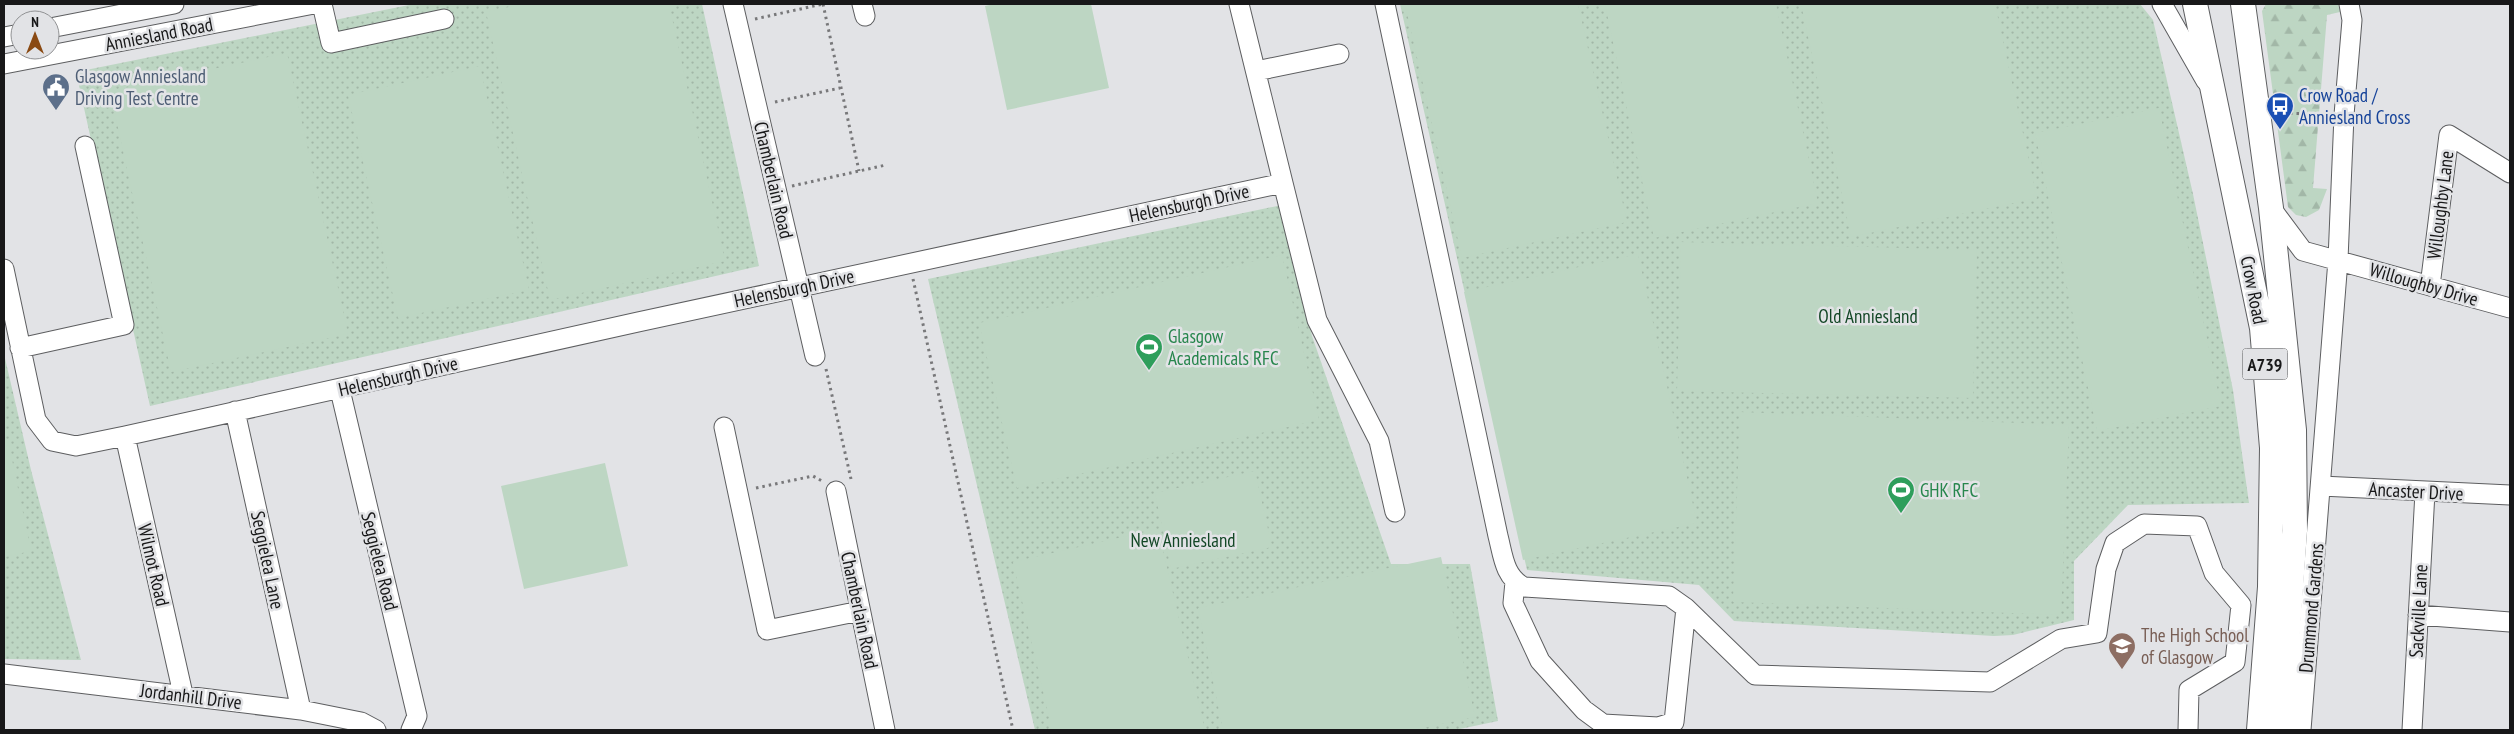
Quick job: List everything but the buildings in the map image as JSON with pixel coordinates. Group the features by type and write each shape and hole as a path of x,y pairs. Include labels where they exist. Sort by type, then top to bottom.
{"main road":[{"name":"Crow Road","path":"2195,4 2262,328 2272,448 2270,587 2259,730"},
{"name":"Crow Road","path":"2243,4 2271,208 2294,430 2295,531 2281,730"},
{"path":"2247,37 2253,4"}],"street":[{"name":"Anniesland Road","path":"60,25 99,11 174,4"},
{"name":"Anniesland Road","path":"4,64 314,4"},
{"path":"322,4 331,43 444,18"},
{"name":"Chamberlain Road","path":"733,4 815,356"},
{"path":"1239,4 1317,320 1379,441 1396,512"},
{"path":"1385,4 1500,544 1506,569 1515,582 1524,587 1669,596 1686,608 1755,674 1990,682 2061,639 2097,633 2106,570 2115,543 2144,524 2197,526 2214,573 2241,605 2235,662 2189,690 2188,730"},
{"path":"2162,4 2213,93"},
{"path":"99,11 109,44"},
{"path":"2321,486 2338,260 2344,115 2351,12"},
{"path":"1256,71 1339,54"},
{"name":"Willoughby Lane","path":"2430,286 2449,135 2510,173"},
{"path":"20,348 124,324 85,146"},
{"name":"Helensburgh Drive","path":"4,269 36,420 52,441 76,446 340,390 909,263 1282,183"},
{"name":"Crow Road","path":"2271,208 2303,251 2338,260"},
{"name":"Willoughby Drive","path":"2338,260 2510,308"},
{"name":"Seggielea Road","path":"340,390 417,716 411,730"},
{"name":"Seggielea Lane","path":"235,411 301,710"},
{"path":"724,428 767,630 860,611"},
{"name":"Wilmot Road","path":"125,436 182,694"},
{"name":"Ancaster Drive","path":"2321,486 2510,495"},
{"name":"Drummond Gardens","path":"2301,730 2321,486"},
{"name":"Chamberlain Road","path":"836,491 885,730"},
{"name":"Sackville Lane","path":"2412,730 2425,492"},
{"path":"1515,582 1513,603 1540,661 1584,710 1603,724 1659,728 1674,722 1686,608"},
{"path":"2418,615 2510,622"},
{"name":"Jordanhill Drive","path":"4,674 182,694 301,710 361,722 376,730"}],"path":[{"path":"738,23 823,4 859,171"},
{"path":"757,106 840,88"},
{"path":"2257,113 2344,115"},
{"path":"777,190 886,165"},
{"path":"909,263 1013,730"},
{"path":"738,492 814,476 836,491 853,486 823,356 815,356"}],"green space":[{"path":"414,4 702,4 759,266 150,406 76,72"},
{"path":"523,4 669,4 725,261 550,300 486,12"},
{"path":"994,4 1091,4 1109,88 1007,110 985,6"},
{"name":"Old Anniesland","path":"1400,4 2140,4 2153,20 2193,194 2233,390 2249,503 2128,505 2074,561 2074,620 2013,635 1994,636 1734,621 1699,585 1527,570"},
{"path":"1405,4 1578,4 1627,222 1462,258"},
{"path":"1605,4 1776,4 1818,203 1654,238"},
{"path":"1801,4 1995,4 2037,198 1851,237"},
{"path":"2266,4 2338,4 2340,12 2327,15 2313,188 2327,189 2319,210 2306,217 2296,215 2288,207 2262,11"},
{"path":"287,53 348,334 171,372 110,91"},
{"path":"480,66 529,290 398,318 348,95"},
{"path":"2159,108 2221,406 2097,431 2035,133"},
{"name":"New Anniesland","path":"1282,205 1312,336 1391,564 1470,564 1498,721 1455,730 1035,730 928,279"},
{"path":"1681,242 1977,250 1973,398 1677,391"},
{"path":"1638,254 1697,523 1523,560 1464,292"},
{"name":"Glasgow Academicals RFC","path":"1282,255 1319,420 1017,488 979,323"},
{"path":"4,354 31,470 81,660 4,659"},
{"name":"GHK RFC","path":"1740,412 2069,425 2061,615 1733,602"},
{"path":"9,445 31,551 4,557 4,446"},
{"path":"605,463 628,566 524,589 501,486"},
{"path":"1255,471 1272,547 1171,569 1155,493"},
{"path":"1158,529 1205,730 1052,730 1013,562"},
{"path":"1441,557 1475,717 1413,730 1223,730 1198,608"}],"place":[{"name":"Glasgow Anniesland Driving Test Centre","path":"56,111"},
{"name":"Crow Road / Anniesland Cross","path":"2280,130"},
{"name":"Glasgow Academicals RFC","path":"1149,371"},
{"name":"GHK RFC","path":"1901,514"},
{"name":"The High School of Glasgow","path":"2122,670"}]}
